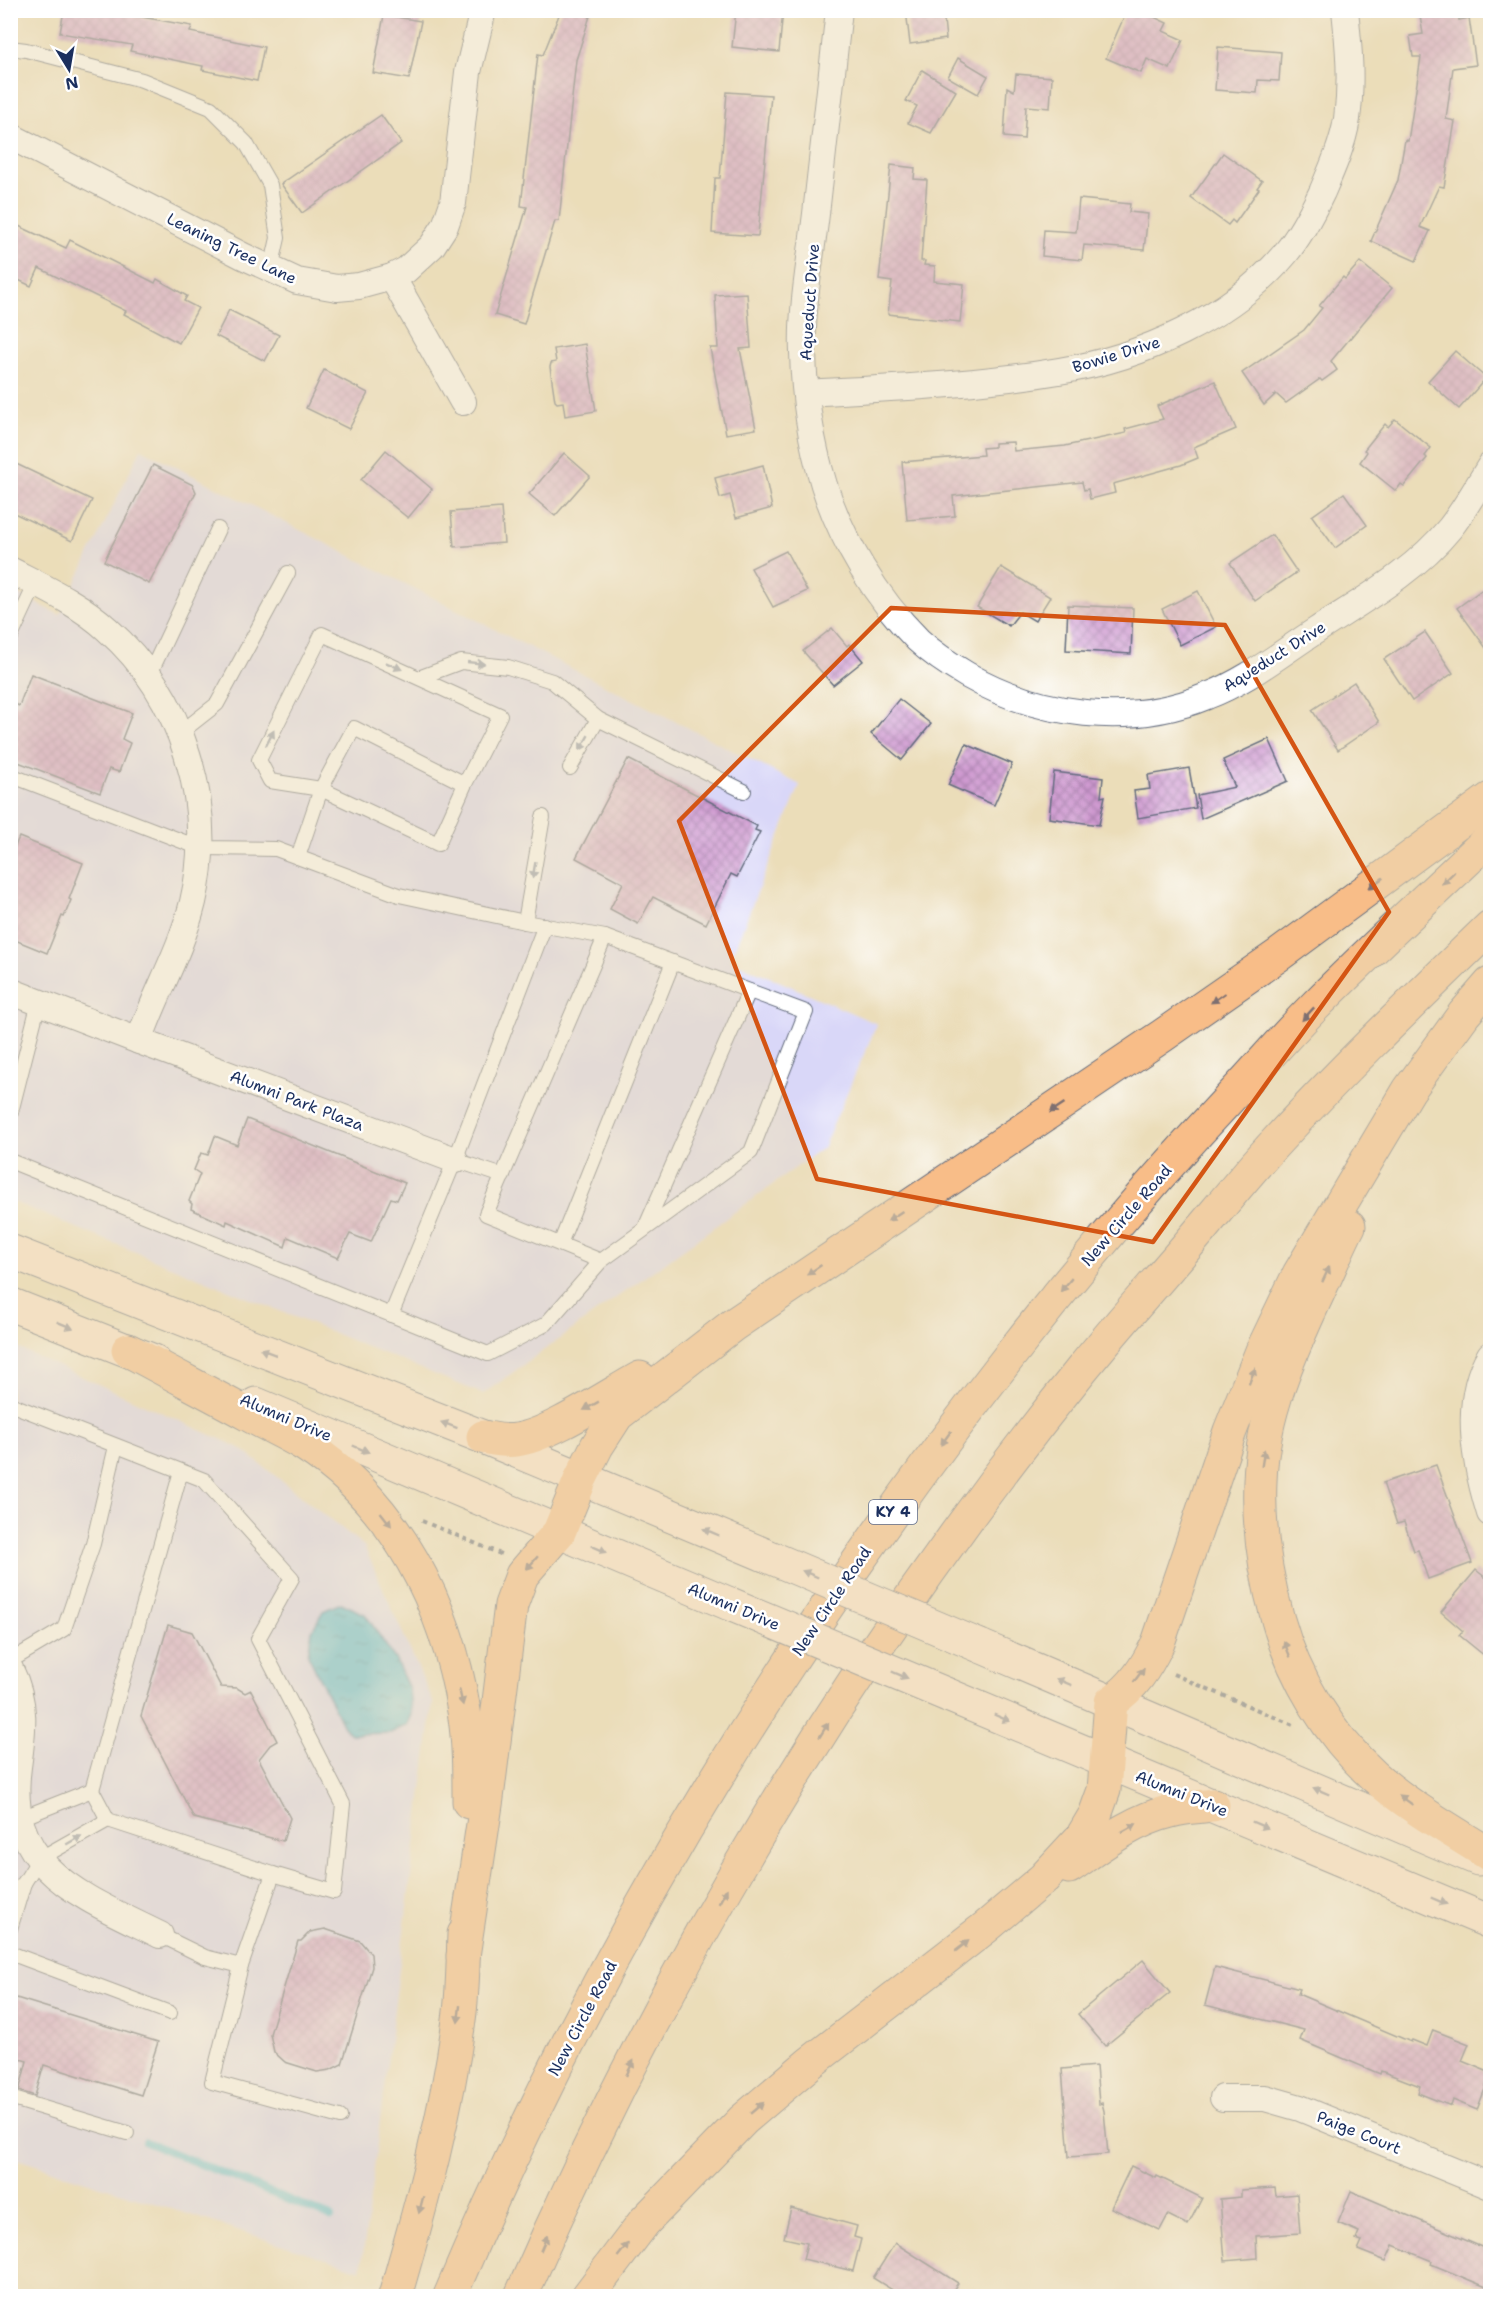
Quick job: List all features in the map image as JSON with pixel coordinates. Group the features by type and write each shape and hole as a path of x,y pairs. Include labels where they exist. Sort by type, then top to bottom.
{"highway":[{"path":"463,1956 487,1798 511,1605 522,1575 559,1532 597,1446 617,1416 733,1325 1162,1036 1280,954 1491,799"},
{"name":"New Circle Road","path":"450,2296 484,2217 574,2028 706,1795 856,1562 959,1421 1052,1302 1165,1168 1312,1008 1491,838"},
{"path":"520,2296 553,2222 647,2032 727,1889 844,1697 930,1572 1082,1369 1274,1144 1491,927"},
{"path":"588,2296 644,2223 742,2120 810,2063 1010,1907 1044,1878 1082,1838 1095,1815 1104,1791 1111,1702 1132,1684 1145,1668 1158,1643 1230,1431 1262,1351 1299,1274 1409,1090 1464,1014 1489,986"},
{"path":"1489,986 1376,1175 1346,1232 1297,1338 1274,1401 1265,1442 1260,1479 1260,1510 1263,1557 1285,1644 1320,1712 1373,1775 1407,1802 1491,1854"},
{"path":"483,1437 504,1441 517,1440 551,1428 733,1325"},
{"path":"128,1350 305,1445 350,1479 387,1520 413,1560 436,1608 453,1660 464,1711 469,1757 469,1829 460,2010 448,2090 430,2173 395,2296"},
{"path":"1010,1907 1103,1844 1149,1817 1172,1810 1213,1805"}],"main road":[{"path":"10,1251 483,1437 1491,1864"},
{"name":"Alumni Drive","path":"10,1304 128,1350 1491,1922"}],"street":[{"name":"Leaning Tree Lane","path":"10,136 297,281 337,288 359,286 392,277 405,270 432,246 445,226 453,203 468,72 483,10"},
{"name":"Aqueduct Drive","path":"839,10 803,350 811,436 825,488 842,529 865,572 888,606 920,642 953,666 989,687 1031,703 1099,715 1132,714 1166,708 1205,697 1238,682 1389,583 1426,553 1449,529 1491,466"},
{"name":"Bowie Drive","path":"806,393 920,387 1061,371 1152,345 1202,321 1251,289 1286,253 1312,213 1332,170 1347,120 1351,63 1345,10"},
{"path":"392,277 463,402"},
{"path":"10,570 73,604 107,629 149,676 159,689 180,733 193,776 198,807 200,848 192,903 176,955 148,1013 139,1041"},
{"name":"Alumni Park Plaza","path":"10,991 455,1160"},
{"path":"1491,1354 1486,1361 1476,1396 1473,1417 1477,1466 1491,1513"},
{"path":"10,1669 23,1706 23,1731 15,1791 15,1820 27,1842 39,1859 70,1887 160,1935"},
{"name":"Paige Court","path":"1223,2098 1265,2098 1300,2108 1491,2186"}],"lane":[{"path":"10,48 142,80 211,108 246,143 270,185 278,238 271,268"},
{"path":"149,676 218,529"},
{"path":"180,733 217,704 288,573"},
{"path":"10,639 36,584"},
{"path":"322,634 421,677 500,715 438,844 321,789 270,781 259,760 322,634"},
{"path":"421,677 461,662 507,666 552,681 598,719 744,791"},
{"path":"570,768 598,719"},
{"path":"298,857 321,789 354,728 465,784"},
{"path":"10,775 200,848 276,849 399,895 605,937 806,1012 751,1152 601,1261 546,1324 488,1354 10,1161"},
{"path":"525,922 543,818"},
{"path":"391,1315 455,1160 545,925"},
{"path":"601,1261 486,1214 605,937"},
{"path":"560,1244 673,962"},
{"path":"645,1229 749,991"},
{"path":"10,1116 39,1002"},
{"path":"455,1160 503,1176"},
{"path":"10,1404 204,1480 292,1578 258,1639 343,1804 334,1892 108,1820 92,1790 180,1471"},
{"path":"10,1660 64,1629 93,1544 116,1446"},
{"path":"15,1820 92,1790"},
{"path":"10,1929 24,1883 39,1859 108,1820"},
{"path":"273,1874 241,1966 212,2082 340,2117"},
{"path":"10,1895 24,1883"},
{"path":"160,1935 205,1958 241,1966"},
{"path":"10,1953 170,2013"},
{"path":"10,2098 128,2133"}],"path":[{"path":"420,1520 508,1557"},
{"path":"1167,1672 1296,1726"}],"highlighted area":[{"path":"891,608 1225,625 1389,912 1153,1242 817,1179 679,821"}],"shaded area":[{"path":"141,449 800,785 730,960 877,1024 823,1148 483,1394 11,1201 10,590 60,615"},
{"path":"11,1345 240,1448 364,1546 433,1702 361,2270 11,2157"}],"water":[{"path":"341,1603 365,1614 395,1659 409,1689 411,1714 407,1725 390,1733 351,1734 343,1726 308,1655 312,1631 323,1611"}],"building":[{"path":"64,10 120,10 120,13 192,26 190,32 264,47 257,81 202,70 203,66 130,51 132,45 60,33"},
{"path":"561,10 592,10 576,60 559,221 555,221 524,324 495,315 527,207 521,206 538,54 543,55"},
{"path":"736,10 783,10 779,52 732,47"},
{"path":"906,10 943,10 946,39 910,44"},
{"path":"1127,10 1139,10 1167,23 1163,31 1183,40 1170,69 1147,59 1141,73 1106,58"},
{"path":"1419,10 1457,10 1459,20 1469,18 1476,65 1453,68 1446,119 1455,121 1444,187 1439,186 1420,227 1430,231 1416,261 1371,241 1398,180 1405,140 1408,141 1421,57 1413,57 1410,36 1423,34"},
{"path":"384,15 421,21 409,79 373,73"},
{"path":"1218,47 1281,52 1279,81 1258,80 1257,93 1215,90"},
{"path":"958,58 988,76 978,94 948,77"},
{"path":"922,70 956,91 931,133 908,123 917,106 906,101"},
{"path":"1016,74 1052,77 1050,108 1026,106 1024,139 1004,137 1007,87 1014,91"},
{"path":"727,92 771,95 758,236 712,233 715,178 720,178"},
{"path":"381,115 401,143 302,213 281,184"},
{"path":"1223,153 1262,181 1257,188 1259,189 1235,223 1232,220 1228,225 1191,198"},
{"path":"891,165 915,168 914,179 927,180 921,261 925,261 924,265 935,266 934,281 964,284 960,322 888,314 892,282 879,280"},
{"path":"1079,199 1130,204 1129,212 1148,214 1144,250 1084,245 1082,260 1042,256 1044,230 1076,232"},
{"path":"10,222 66,248 70,240 155,283 157,279 187,296 184,301 198,308 179,343 124,314 126,311 39,268 31,286 10,276"},
{"path":"1360,262 1392,288 1331,361 1337,370 1286,403 1276,394 1264,405 1242,373 1304,330 1322,308 1319,306 1343,277 1345,279"},
{"path":"747,293 751,348 740,349 756,429 726,434 710,348 718,348 715,295"},
{"path":"229,310 279,335 265,361 216,336"},
{"path":"585,344 596,411 565,416 563,402 555,401 550,367 551,363 556,362 554,349"},
{"path":"1455,351 1486,378 1459,409 1428,381"},
{"path":"324,370 368,393 349,429 306,408"},
{"path":"1215,381 1236,429 1194,447 1198,458 1113,484 1115,493 1090,499 1088,489 1084,490 1082,482 953,496 955,516 907,520 902,462 983,455 982,448 994,447 994,443 1013,442 1014,451 1065,446 1126,433 1125,429 1163,419 1157,406"},
{"path":"1395,419 1431,448 1425,456 1427,458 1404,486 1401,484 1396,491 1360,462 1367,452 1364,450 1376,435 1385,424 1388,427"},
{"path":"386,450 432,489 408,518 361,480"},
{"path":"564,453 590,476 555,516 529,494"},
{"path":"10,461 92,500 72,541 10,511"},
{"path":"153,465 193,485 196,492 149,584 104,561"},
{"path":"763,465 772,508 736,518 730,495 720,498 715,478"},
{"path":"1344,493 1367,525 1335,548 1312,516"},
{"path":"501,508 504,543 454,547 451,512"},
{"path":"1272,535 1297,572 1255,601 1230,563"},
{"path":"786,551 807,591 773,607 751,568"},
{"path":"1001,567 1050,597 1035,621 1020,612 1009,626 977,607"},
{"path":"1491,583 1491,655 1457,608"},
{"path":"1198,591 1216,627 1180,645 1162,609"},
{"path":"1068,605 1133,608 1131,654 1066,650"},
{"path":"832,628 863,661 833,685 803,651"},
{"path":"1425,632 1453,673 1412,701 1384,659"},
{"path":"31,674 132,713 122,739 130,743 119,772 109,769 100,793 10,759 10,716 15,704 19,706"},
{"path":"1354,682 1379,722 1338,750 1312,710"},
{"path":"899,699 931,724 902,760 871,734"},
{"path":"1269,739 1288,781 1201,819 1197,795 1235,787 1223,760"},
{"path":"966,744 1012,764 994,805 948,785"},
{"path":"628,759 757,826 755,830 760,832 737,877 731,874 706,924 653,897 638,924 610,909 623,883 576,858"},
{"path":"1189,768 1196,808 1138,818 1134,791 1150,789 1148,775"},
{"path":"1054,772 1103,778 1101,797 1105,796 1099,825 1049,818"},
{"path":"19,837 83,863 69,899 71,900 47,953 10,938 10,858"},
{"path":"247,1119 405,1183 397,1200 391,1198 371,1242 350,1234 338,1258 288,1237 285,1247 227,1221 226,1225 191,1209 192,1204 189,1201 200,1174 194,1170 201,1153 208,1155 215,1136 237,1145"},
{"path":"1436,1465 1472,1563 1428,1579 1418,1550 1414,1551 1404,1522 1397,1524 1383,1483"},
{"path":"1476,1570 1491,1582 1491,1661 1459,1635 1463,1631 1441,1612"},
{"path":"168,1625 192,1632 221,1687 237,1688 245,1693 251,1690 277,1741 270,1745 259,1759 290,1818 283,1841 194,1818 141,1716"},
{"path":"325,1929 360,1941 371,1954 372,1967 342,2064 330,2070 317,2072 285,2062 274,2052 270,2034 298,1941 310,1932"},
{"path":"1143,1960 1170,1993 1105,2046 1078,2014"},
{"path":"1215,1967 1300,1989 1298,1994 1411,2042 1412,2040 1427,2046 1433,2030 1469,2044 1462,2061 1491,2073 1477,2110 1453,2100 1451,2106 1418,2093 1420,2086 1381,2071 1380,2074 1300,2040 1304,2030 1205,2005"},
{"path":"10,1996 158,2042 141,2095 44,2065 35,2096 19,2091 27,2061 10,2056"},
{"path":"1096,2066 1099,2104 1102,2103 1104,2111 1108,2154 1069,2157 1062,2069"},
{"path":"1131,2166 1202,2198 1188,2225 1168,2215 1160,2230 1111,2208"},
{"path":"1275,2188 1276,2196 1297,2194 1300,2233 1256,2236 1257,2258 1225,2261 1220,2199 1241,2197 1241,2190"},
{"path":"1351,2191 1491,2251 1491,2289 1393,2245 1386,2261 1358,2250 1362,2241 1356,2239 1359,2232 1338,2223"},
{"path":"791,2208 857,2226 854,2237 861,2239 853,2271 803,2259 807,2243 784,2238"},
{"path":"895,2243 958,2283 949,2296 902,2296 873,2278"}],"waterway":[{"path":"146,2142 331,2217"}]}
